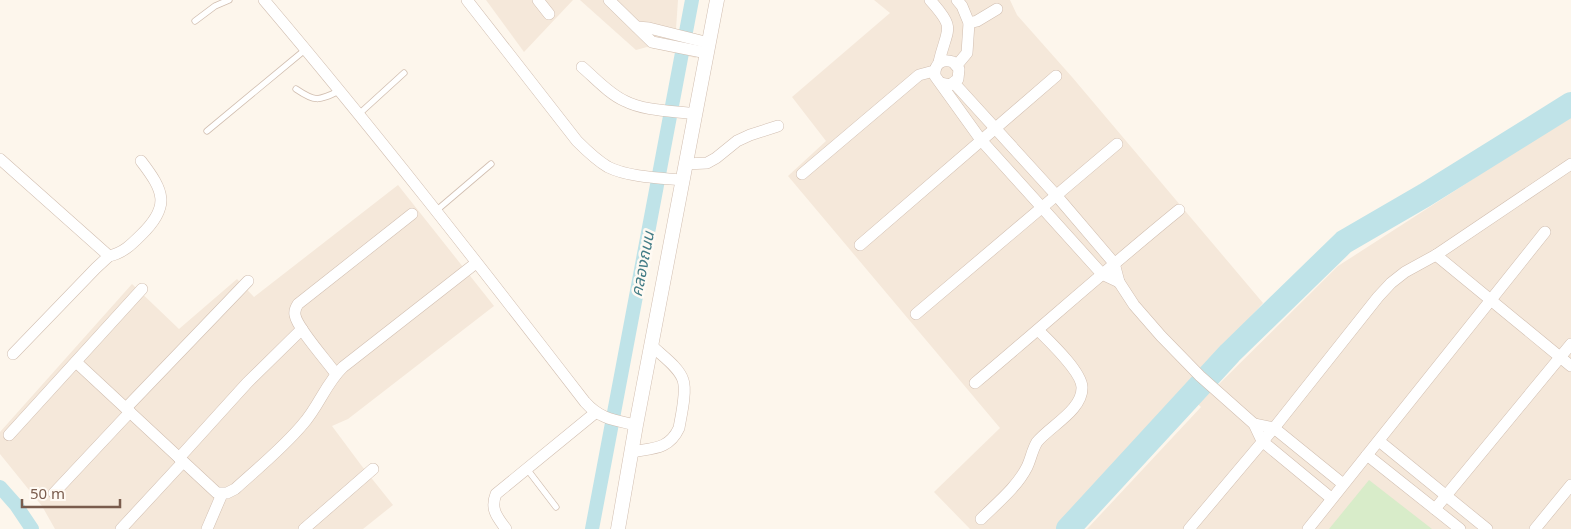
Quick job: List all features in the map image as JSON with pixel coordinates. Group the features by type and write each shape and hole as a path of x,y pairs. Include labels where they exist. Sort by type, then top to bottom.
{"street":[{"path":"264,0 437,210 585,402 598,414 631,424"},
{"path":"467,0 577,141 591,155 609,167 644,176 677,179"},
{"path":"538,0 549,14"},
{"path":"609,0 637,27 649,28 669,39 702,47"},
{"path":"618,529 631,452 631,424 651,344 677,179 686,164 691,114 702,47 717,0"},
{"path":"930,0 946,17 949,29 935,76 945,92 981,140 1102,274 1119,282"},
{"path":"957,0 962,6 969,23 967,53 957,65"},
{"path":"969,23 977,21 997,9"},
{"path":"802,174 918,75 949,60 957,65 959,74 954,82 945,85 940,83"},
{"path":"582,66 610,91 625,101 641,106 691,114"},
{"path":"860,245 1056,76"},
{"path":"954,82 1056,194 1114,263 1119,282 1134,305 1161,336 1200,376 1254,424 1262,441 1331,498"},
{"path":"686,164 706,163 716,158 737,141 778,126"},
{"path":"916,314 1117,144"},
{"path":"0,159 109,256"},
{"path":"13,354 96,268 109,256 118,254 127,248 153,223 158,214 161,201 159,188 141,161"},
{"path":"1189,529 1274,428 1391,282 1405,272 1436,256 1571,164"},
{"path":"974,382 1179,210"},
{"path":"336,374 302,329 295,312 298,304 412,214"},
{"path":"1309,529 1331,498 1545,232"},
{"path":"1436,256 1571,366"},
{"path":"76,362 216,493 222,494 235,489 292,436 312,413 336,374 476,263"},
{"path":"54,493 248,280"},
{"path":"9,435 142,290"},
{"path":"121,529 247,383 302,329"},
{"path":"982,519 1018,480 1027,467 1033,449 1038,442 1076,406 1082,393 1082,385 1076,372 1038,330"},
{"path":"631,452 664,446 676,434 680,420 685,386 683,379 651,344"},
{"path":"1435,509 1571,344"},
{"path":"506,529 497,517 493,502 496,494 526,468 598,414"},
{"path":"1254,424 1274,428 1343,484"},
{"path":"1378,441 1487,529"},
{"path":"1367,454 1460,529"},
{"path":"304,529 373,468"},
{"path":"1535,529 1571,485"},
{"path":"207,529 222,494"}],"lane":[{"path":"195,21 215,6 229,0"},
{"path":"207,131 306,49"},
{"path":"359,114 404,73"},
{"path":"296,89 310,98 320,99 340,90"},
{"path":"437,210 491,164"},
{"path":"526,468 556,507"}],"shaded area":[{"path":"486,0 573,0 524,52"},
{"path":"580,0 678,0 676,29 702,35 696,58 647,47 636,50"},
{"path":"874,0 1010,0 1017,15 1072,77 1263,303 1205,368 1215,388 1338,266 1470,181 1571,111 1571,529 1087,529 1201,407 1182,389 1150,428 1056,529 970,529 934,492 1000,428 788,176 826,141 792,97 890,13"},
{"path":"398,185 494,306 348,419 332,426 393,505 363,529 55,529 42,506 0,454 0,432 132,284 179,329 237,279 254,297"}],"green space":[{"path":"1369,480 1432,529 1329,529"}],"waterway":[{"name":"คลองถนน","path":"592,529 692,0"},
{"path":"1068,529 1230,353 1344,242 1425,195 1571,104"},
{"path":"0,487 16,505 32,529"}]}
